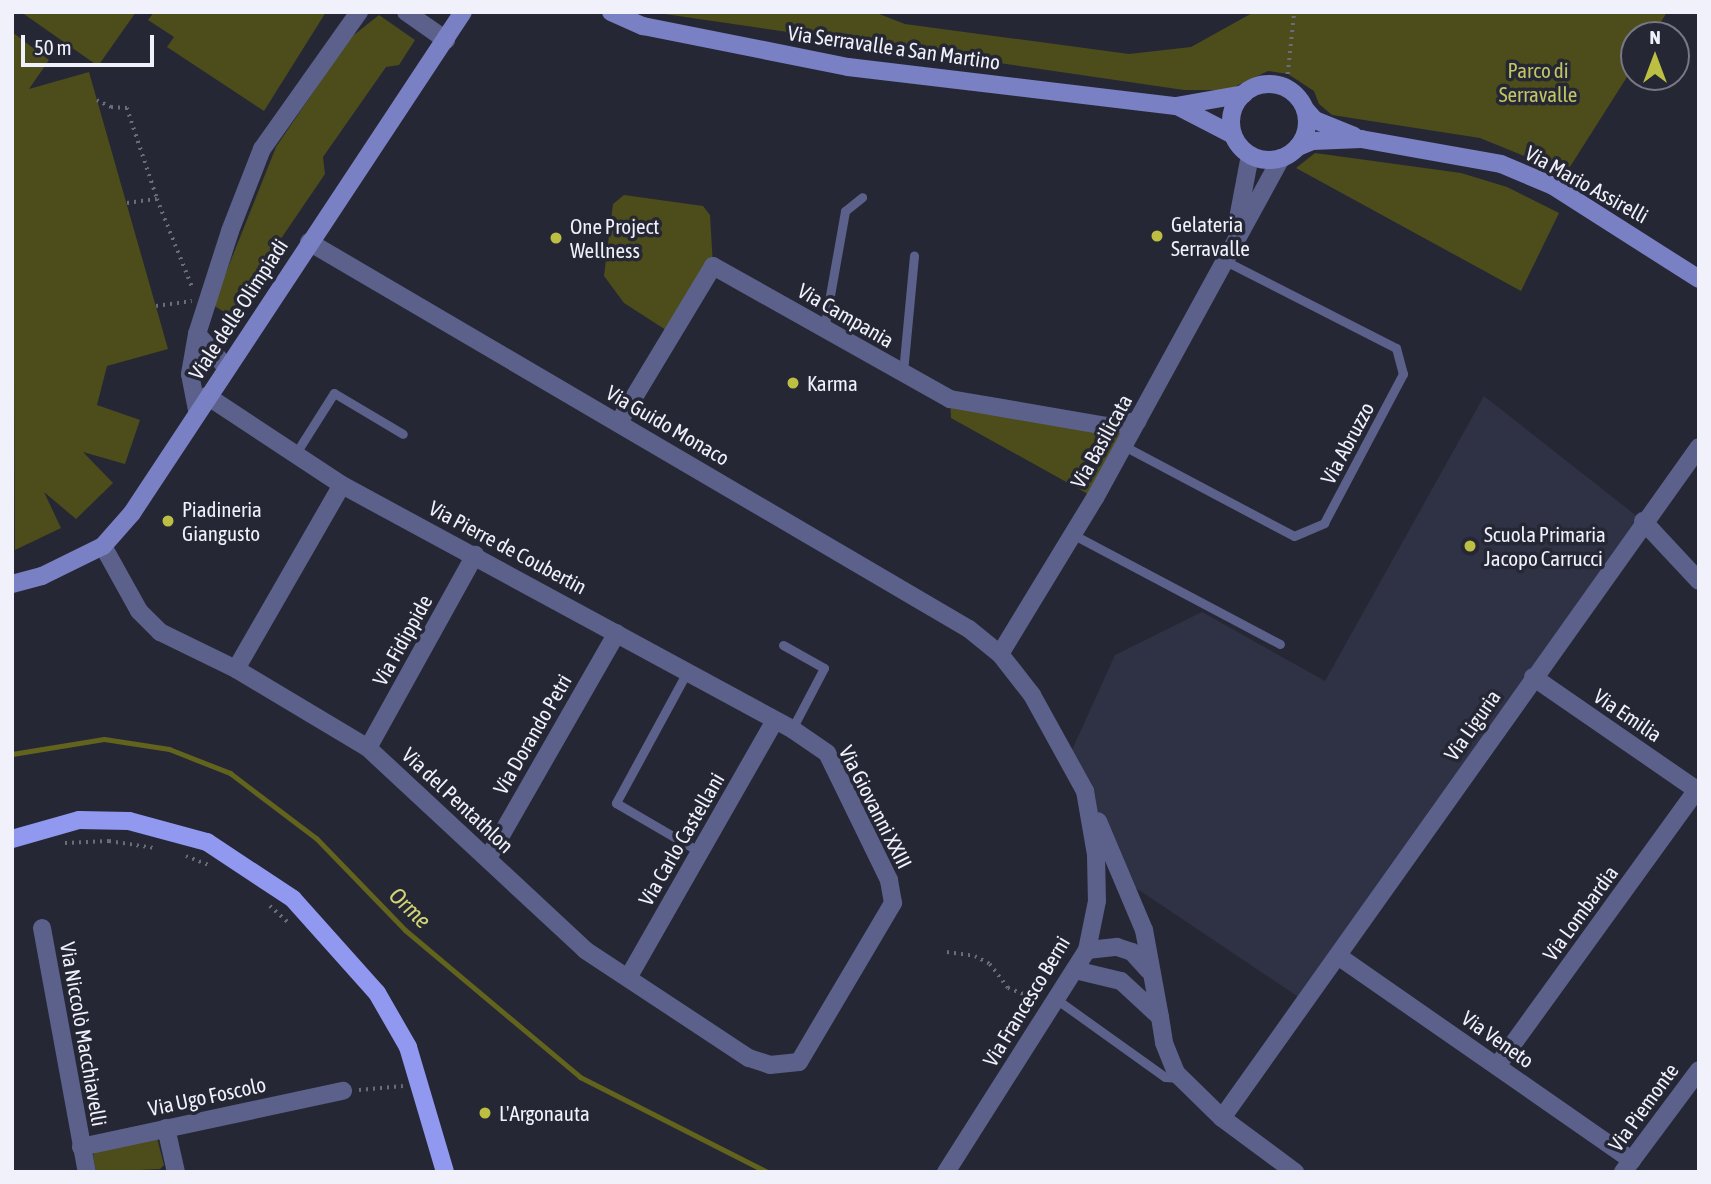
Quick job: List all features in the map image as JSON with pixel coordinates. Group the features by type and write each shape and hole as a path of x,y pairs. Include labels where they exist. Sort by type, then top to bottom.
{"main road":[{"path":"12,839 79,820 129,821 207,842 293,899 377,993 408,1047 445,1172"}],"street":[{"path":"202,403 190,374 204,303 262,149 359,12"},
{"path":"406,12 446,40"},
{"name":"Viale delle Olimpiadi","path":"12,584 42,576 103,546 132,513 202,403 463,12"},
{"name":"Via Serravalle a San Martino","path":"611,12 643,26 848,67 1176,106"},
{"path":"1176,106 1244,94 1265,85 1286,88 1315,120 1361,139"},
{"path":"1233,135 1232,112 1244,94"},
{"path":"1176,106 1233,135 1250,155 1281,158 1312,141 1361,139"},
{"path":"1298,147 1306,129 1305,109"},
{"name":"Via Mario Assirelli","path":"1361,139 1458,153 1523,172 1604,217 1699,279"},
{"name":"Via Basilicata","path":"1233,245 1250,155"},
{"name":"Via Basilicata","path":"1000,654 1074,535 1281,158"},
{"name":"Via Guido Monaco","path":"309,242 969,629 1000,654"},
{"name":"Via Campania","path":"619,422 713,265 950,399 999,410 1105,426 1138,421"},
{"path":"197,334 226,367"},
{"name":"Via Pierre de Coubertin","path":"202,403 296,453 342,485 475,555 774,722 792,729"},
{"name":"Via Liguria","path":"1222,1118 1643,521 1699,447"},
{"path":"236,670 342,485"},
{"path":"1643,521 1699,581"},
{"name":"Via del Pentathlon","path":"103,546 139,611 160,632 236,670 368,748 585,950 750,1058 770,1065 799,1062"},
{"name":"Via Fidippide","path":"368,748 475,555"},
{"name":"Via Dorando Petri","path":"488,858 617,633"},
{"name":"Via Francesco Berni","path":"946,1172 1087,950 1097,901 1096,855 1085,791 1032,695 1000,654"},
{"name":"Via Emilia","path":"1533,677 1698,788"},
{"name":"Via Carlo Castellani","path":"628,978 774,722"},
{"name":"Via Giovanni XXIII","path":"792,729 827,753 890,880 892,903 799,1062"},
{"name":"Via Lombardia","path":"1497,1066 1698,788"},
{"path":"1085,791 1144,930 1149,971 1168,1058 1182,1079 1222,1118 1295,1172"},
{"name":"Via Niccolò Macchiavelli","path":"41,928 87,1172"},
{"path":"1087,950 1117,947 1132,952 1149,971"},
{"name":"Via Veneto","path":"1338,956 1497,1066 1628,1166"},
{"path":"1075,970 1121,981 1160,1017"},
{"name":"Via Piemonte","path":"1628,1166 1699,1070"},
{"name":"Via Ugo Foscolo","path":"81,1147 343,1091"},
{"path":"166,1128 176,1172"}],"lane":[{"path":"824,329 845,211 862,197"},
{"path":"903,374 914,256"},
{"name":"Via Abruzzo","path":"1124,446 1294,536 1324,523 1404,374 1395,348 1224,261"},
{"path":"296,453 334,393 403,434"},
{"path":"1074,535 1280,644"},
{"path":"783,645 824,668 792,729"},
{"path":"687,672 616,803 700,852"},
{"path":"1056,999 1165,1077 1182,1079"}],"path":[{"path":"1286,88 1294,12"},
{"path":"97,100 111,107 127,108 150,165 157,199 200,300"},
{"path":"127,203 157,199"},
{"path":"61,844 109,841 164,850"},
{"path":"175,852 211,867"},
{"path":"259,897 293,926"},
{"path":"947,952 975,956 990,964 1008,988 1031,999 1056,999"},
{"path":"343,1091 405,1086 402,1077"}],"shaded area":[{"path":"1484,396 1643,521 1303,1000 1121,878 1067,761 1115,655 1202,612 1325,681"}],"green space":[{"path":"21,12 136,12 98,66"},
{"path":"154,12 326,12 264,111 167,47 174,37 148,20"},
{"name":"Parco di Serravalle","path":"651,12 874,12 905,24 1129,54 1191,47 1254,12 1667,12 1662,21 1620,21 1620,88 1566,173 1480,138 1332,115 1319,104 1314,91 1288,74 1268,71 1228,90 1184,90"},
{"path":"379,15 415,40 399,65 386,67 323,157 325,174 229,315 213,305 276,147 350,38"},
{"path":"12,32 49,60 29,89 89,72 168,349 107,366 97,405 140,420 125,464 83,452 113,483 76,519 44,492 61,528 15,550"},
{"path":"1315,153 1461,173 1507,187 1559,213 1521,291 1296,168"},
{"path":"624,195 703,206 710,215 713,266 669,332 624,303 604,276 613,204"},
{"path":"950,399 1138,421 1095,498 951,418"},
{"path":"157,1138 164,1165 160,1169 96,1172 93,1155 97,1150"}],"waterway":[{"name":"Orme","path":"12,754 104,739 169,749 230,773 316,838 405,930 580,1077 767,1172"}],"place":[{"name":"Gelateria Serravalle","path":"1157,236"},
{"name":"One Project Wellness","path":"556,238"},
{"name":"Karma","path":"793,383"},
{"name":"Piadineria Giangusto","path":"168,521"},
{"name":"Scuola Primaria Jacopo Carrucci","path":"1470,546"},
{"name":"L'Argonauta","path":"485,1113"}]}
